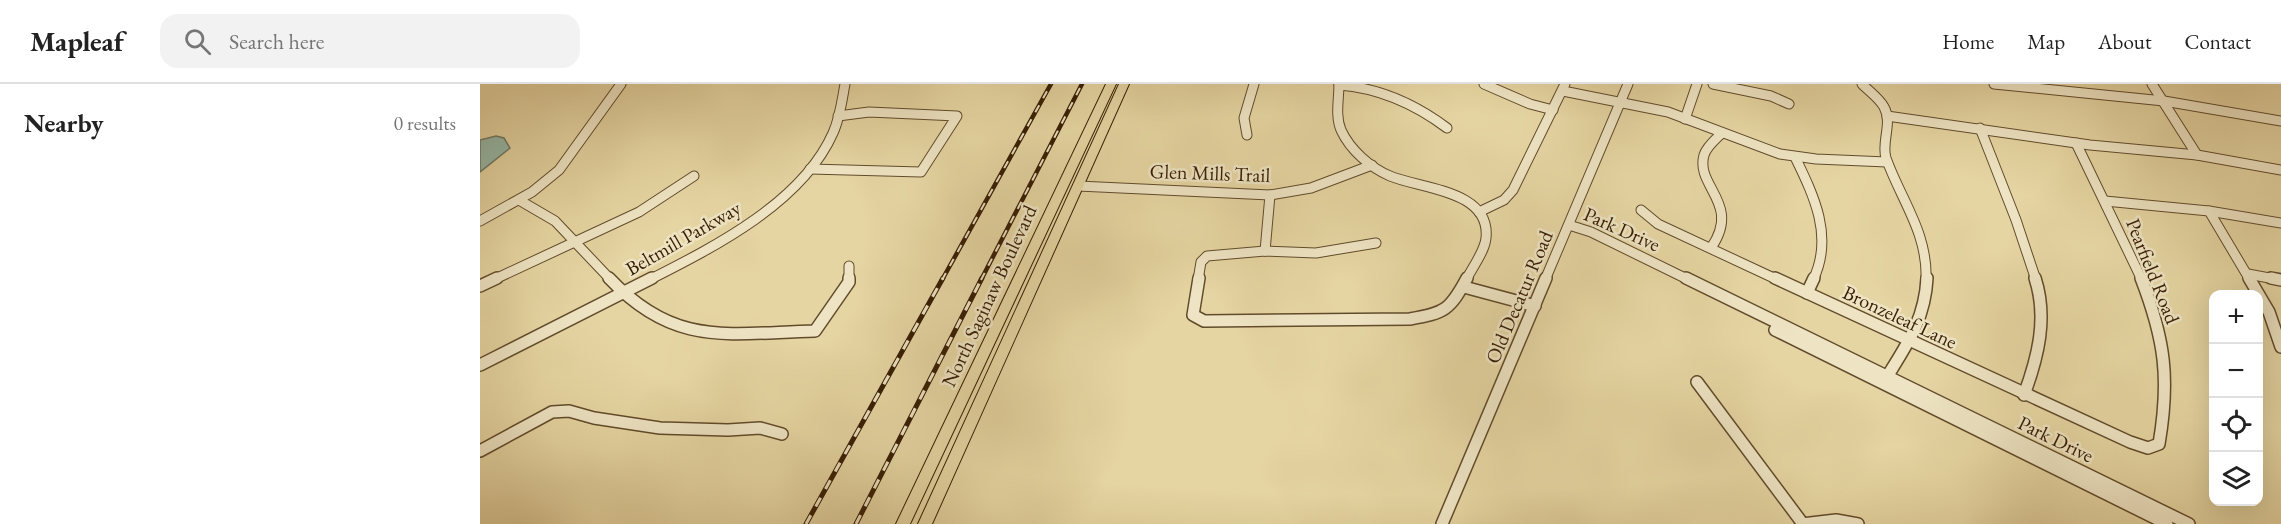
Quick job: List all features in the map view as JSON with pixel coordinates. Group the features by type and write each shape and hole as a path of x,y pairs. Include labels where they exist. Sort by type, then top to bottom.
{"main road":[{"name":"North Saginaw Boulevard","path":"903,524 1111,84"},
{"name":"North Saginaw Boulevard","path":"925,524 1124,84"}],"street":[{"path":"480,221 519,200 548,180 562,165 621,84"},
{"name":"Beltmill Parkway","path":"480,366 721,241 766,211 804,177 831,140 845,84"},
{"path":"1247,135 1244,118 1254,84"},
{"path":"1376,243 1316,253 1265,251 1207,256 1201,262 1193,315 1204,321 1410,319 1442,312 1454,303 1464,287 1486,240 1485,223 1479,212 1449,192 1391,176 1372,165 1340,128 1339,84 1365,87 1382,93 1433,117 1447,128"},
{"path":"1484,84 1552,110"},
{"name":"Old Decatur Road","path":"1442,524 1628,84"},
{"path":"1685,119 1697,84"},
{"path":"1713,84 1772,96 1789,104"},
{"path":"1862,84 1878,98 1887,116 1884,149 1887,162 1919,229 1927,262 1926,295 1917,328 1886,380"},
{"path":"1994,84 2164,101 2281,121"},
{"path":"2152,84 2198,155"},
{"path":"1479,212 1504,200 1513,190 1564,88 1637,110 1685,119 1761,149 1795,157 1887,162"},
{"path":"810,169 921,171 957,116 869,112 838,116"},
{"path":"1887,116 2076,143 2198,155 2281,170"},
{"path":"1980,128 2016,219 2040,293 2042,329 2036,363 2024,395"},
{"path":"1711,248 1720,233 1722,218 1718,199 1706,173 1703,159 1704,152 1722,134"},
{"name":"Pearfield Road","path":"2076,143 2105,201 2152,309 2164,354 2166,395 2159,444 2148,448"},
{"path":"1795,157 1814,203 1822,232 1822,259 1807,293"},
{"name":"Glen Mills Trail","path":"1078,186 1270,195 1311,188 1372,165"},
{"path":"480,286 639,212 694,176"},
{"path":"1265,251 1270,195"},
{"path":"519,200 551,216 623,293 659,319 675,326 697,331 815,331 849,282 849,266"},
{"path":"2105,201 2209,211 2281,223"},
{"name":"Bronzeleaf Lane","path":"1641,210 1658,224 2024,395 2148,448"},
{"path":"2209,211 2269,312 2281,345"},
{"name":"Park Drive","path":"1569,225 1585,236 2189,524"},
{"path":"2248,274 2281,280"},
{"path":"1464,287 1535,306"},
{"name":"Park Drive","path":"1886,380 2167,524"},
{"path":"1697,382 1802,524 1836,520 1858,524"},
{"path":"480,451 552,412 569,411 594,418 660,428 728,430 760,428 782,434"}],"shaded area":[{"path":"496,136 504,138 510,148 480,172 480,140"}],"railway":[{"path":"942,280 1051,84"},
{"path":"981,280 1082,84"},
{"path":"806,524 943,278"},
{"path":"856,524 982,278"}]}
